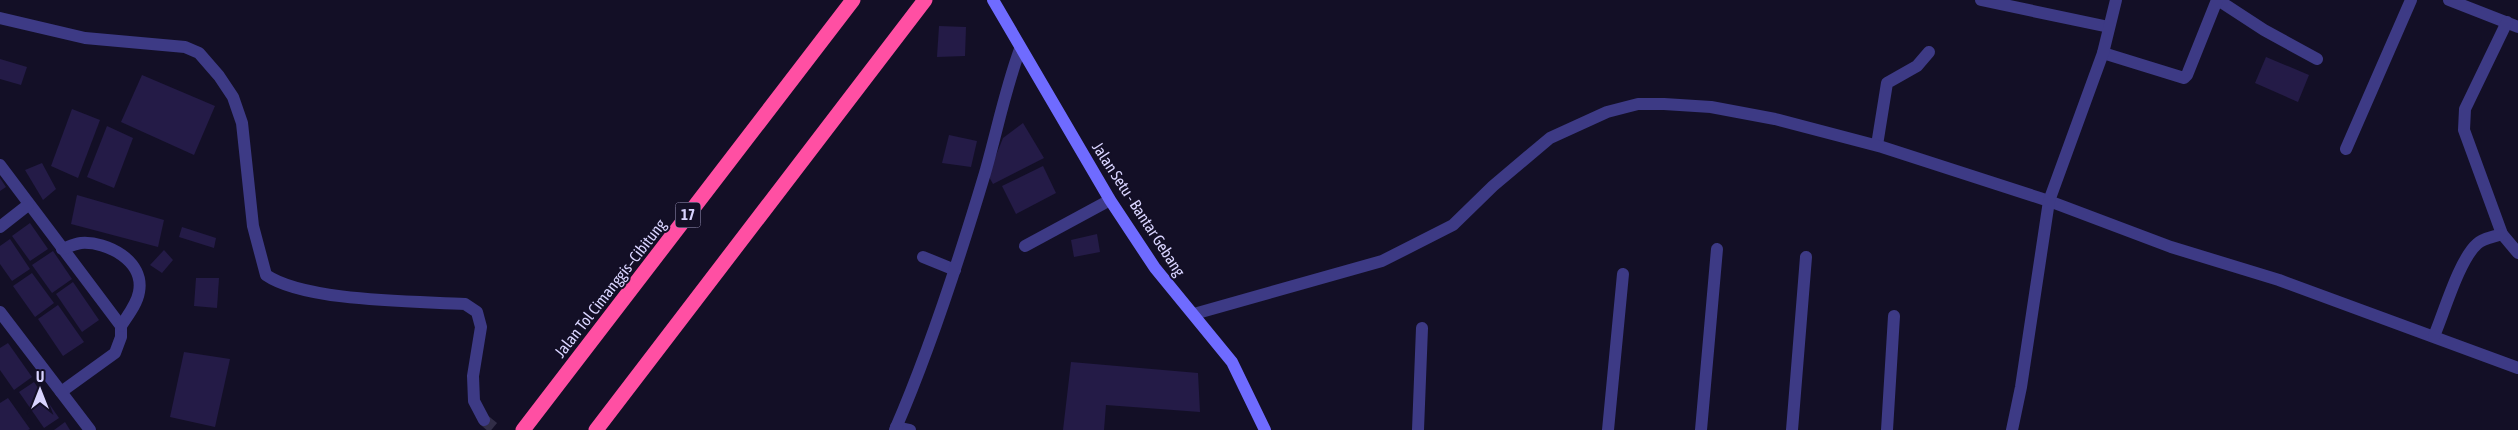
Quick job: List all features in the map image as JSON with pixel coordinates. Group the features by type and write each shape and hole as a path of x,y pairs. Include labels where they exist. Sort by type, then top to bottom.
{"highway":[{"name":"Jalan Tol Cimanggis–Cibitung","path":"523,430 853,0"},
{"path":"596,430 926,0"}],"main road":[{"name":"Jalan Setu - Bantar Gebang","path":"993,0 1110,200 1155,268 1232,362 1265,430"}],"street":[{"path":"1981,0 2109,27"},
{"path":"2012,430 2021,387 2050,201 2103,53 2116,0"},
{"path":"2103,53 2184,78 2187,76 2218,0 2264,30 2317,60"},
{"path":"2346,149 2411,0"},
{"path":"2449,0 2478,5 2512,24 2465,110 2464,130 2502,234 2518,253"},
{"path":"0,18 85,38 185,47 200,53 233,96 242,123 253,226 266,275 294,287 332,295 465,304 477,312 481,326 473,376 474,401 484,420"},
{"path":"910,430 895,429 955,270 985,170 1008,81 1020,49"},
{"path":"1877,145 1887,83 1917,66 1929,52"},
{"path":"1194,314 1382,261 1422,243 1453,225 1499,181 1550,138 1607,112 1630,106 1664,104 1711,108 1775,119 1877,145 2050,201 2171,247 2279,280 2518,368"},
{"path":"0,165 28,206 121,326"},
{"path":"1025,246 1110,200"},
{"path":"0,227 28,206"},
{"path":"2434,336 2471,251 2482,241 2502,234"},
{"path":"61,392 115,354 120,338 121,326 135,304 140,290 133,264 119,253 102,245 79,243 62,249"},
{"path":"1701,430 1717,249"},
{"path":"922,257 955,270"},
{"path":"1792,430 1806,257"},
{"path":"1608,430 1622,274"},
{"path":"0,312 90,430"},
{"path":"1887,430 1894,316"},
{"path":"1418,430 1422,328"}],"building":[{"path":"939,26 966,27 965,56 937,57"},
{"path":"2266,57 2309,75 2298,102 2255,83"},
{"path":"0,59 27,67 21,85 0,79"},
{"path":"142,75 215,106 194,155 121,122"},
{"path":"72,109 100,120 78,178 51,166"},
{"path":"1023,123 1044,158 993,184 988,175 1003,138"},
{"path":"107,126 133,138 114,188 87,177"},
{"path":"949,135 977,141 971,167 942,163"},
{"path":"42,163 56,189 43,200 25,170"},
{"path":"1043,166 1056,193 1016,214 1002,186"},
{"path":"0,178 6,187 0,191"},
{"path":"77,195 164,220 158,247 71,224"},
{"path":"30,223 48,249 30,261 12,236"},
{"path":"182,227 216,238 214,248 179,237"},
{"path":"1097,234 1100,252 1074,257 1071,240"},
{"path":"10,239 30,269 12,281 0,264 0,246"},
{"path":"164,250 173,260 162,273 150,265"},
{"path":"53,251 72,279 52,293 32,265"},
{"path":"32,273 54,303 35,317 13,286"},
{"path":"196,278 219,278 217,308 194,306"},
{"path":"73,282 99,320 82,332 56,294"},
{"path":"58,305 84,342 63,356 38,319"},
{"path":"8,343 32,377 14,390 0,370 0,348"},
{"path":"184,352 230,359 215,427 170,417"},
{"path":"1071,362 1198,373 1200,412 1106,405 1104,430 1063,430"},
{"path":"34,382 59,418 44,428 19,392"},
{"path":"8,398 30,429 0,430 0,403"},
{"path":"65,422 70,430 54,430"}],"tunnel":[{"path":"484,420 496,430"}]}
